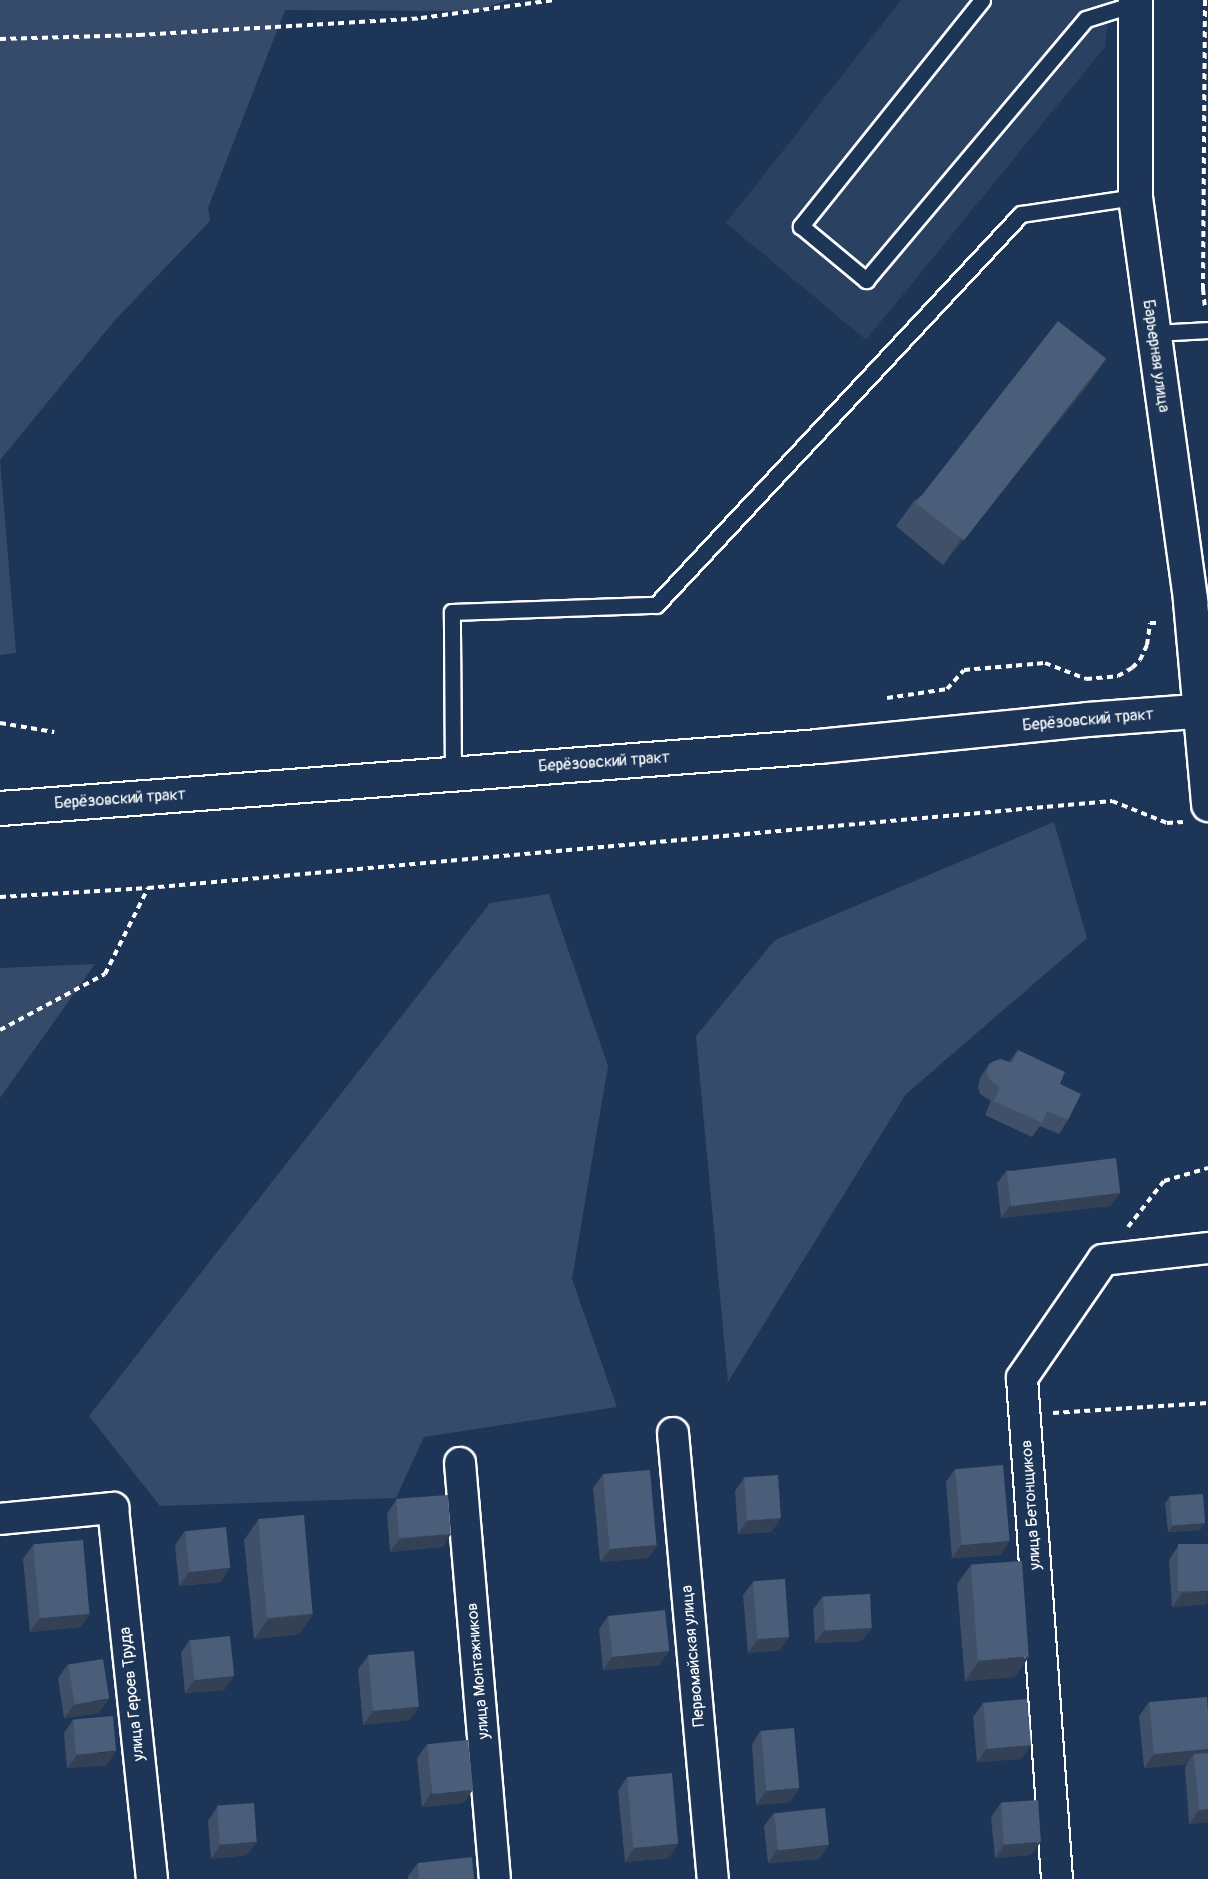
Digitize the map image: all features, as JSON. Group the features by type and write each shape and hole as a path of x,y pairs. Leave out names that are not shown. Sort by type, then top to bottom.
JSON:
{"main road":[{"name":"Барьерная улица","path":"1135,2 1135,197 1204,711 1198,813"},
{"name":"Берёзовский тракт","path":"0,808 818,746 1075,720 1204,711"}],"street":[{"path":"1103,1260 1208,1248"},
{"name":"улица Бетонщиков","path":"1057,1879 1023,1378 1103,1260"},
{"name":"Первомайская улица","path":"673,1433 713,1879"},
{"name":"улица Монтажников","path":"460,1463 495,1879"},
{"name":"улица Героев Труда","path":"0,1519 112,1508 152,1879"}],"lane":[{"path":"982,0 801,226 866,280 1086,19 1135,2"},
{"path":"453,773 452,612 656,605 1021,214 1135,197"},
{"path":"1153,333 1207,323"}],"path":[{"path":"0,39 139,35 421,18 555,0"},
{"path":"1205,0 1203,289 1207,323"},
{"path":"888,698 947,689 964,670 1045,663 1086,678 1118,676 1140,660 1147,645 1150,623 1191,622"},
{"path":"0,723 54,732"},
{"path":"0,897 148,888 1112,801 1167,823 1198,813"},
{"path":"0,1030 105,974 148,888"},
{"path":"1103,1260 1164,1180 1208,1168"},
{"path":"1025,1415 1208,1403"}],"shaded area":[{"path":"0,0 507,0 478,11 285,10 208,208 210,221 115,320 0,460"},
{"path":"901,0 1110,0 1105,47 866,340 726,223"},
{"path":"0,460 16,653 0,655"},
{"path":"1054,822 1087,938 906,1094 728,1382 696,1036 775,940"},
{"path":"549,894 608,1066 572,1279 617,1407 424,1437 396,1498 160,1506 89,1416 490,903"},
{"path":"95,964 0,1098 0,968"}],"building":[{"path":"1058,321 1106,359 964,541 916,503"},
{"path":"1018,1050 1065,1072 1060,1084 1081,1094 1068,1120 1047,1111 1042,1123 994,1101 1000,1088 990,1080 987,1073 989,1064 1001,1059 1012,1063"},
{"path":"1116,1158 1120,1193 1011,1206 1007,1171"},
{"path":"1003,1465 1010,1541 962,1545 955,1469"},
{"path":"650,1470 657,1545 610,1549 603,1474"},
{"path":"778,1475 781,1518 747,1520 744,1477"},
{"path":"1203,1494 1205,1523 1172,1525 1170,1496"},
{"path":"448,1495 451,1534 399,1538 396,1499"},
{"path":"304,1515 313,1614 267,1618 258,1519"},
{"path":"226,1527 230,1568 190,1572 185,1531"},
{"path":"83,1540 89,1614 40,1618 33,1544"},
{"path":"1178,1544 1208,1544 1208,1591 1178,1591"},
{"path":"1022,1561 1029,1657 978,1660 971,1565"},
{"path":"785,1579 789,1637 757,1639 753,1581"},
{"path":"870,1594 872,1628 825,1630 823,1596"},
{"path":"665,1610 669,1651 613,1657 608,1616"},
{"path":"230,1636 234,1676 194,1680 190,1640"},
{"path":"414,1651 419,1707 373,1711 368,1655"},
{"path":"103,1659 109,1699 75,1704 68,1664"},
{"path":"1207,1697 1208,1749 1154,1754 1149,1702"},
{"path":"1027,1699 1031,1745 987,1749 983,1703"},
{"path":"113,1716 116,1751 76,1754 73,1719"},
{"path":"794,1728 799,1788 766,1791 761,1731"},
{"path":"468,1740 473,1790 432,1794 427,1744"},
{"path":"1208,1753 1208,1809 1199,1810 1194,1754"},
{"path":"672,1773 678,1844 633,1848 627,1777"},
{"path":"1038,1800 1041,1842 1004,1844 1001,1803"},
{"path":"254,1803 257,1842 220,1844 217,1806"},
{"path":"825,1808 829,1845 778,1850 774,1813"},
{"path":"472,1857 474,1879 419,1879 418,1863"}]}
